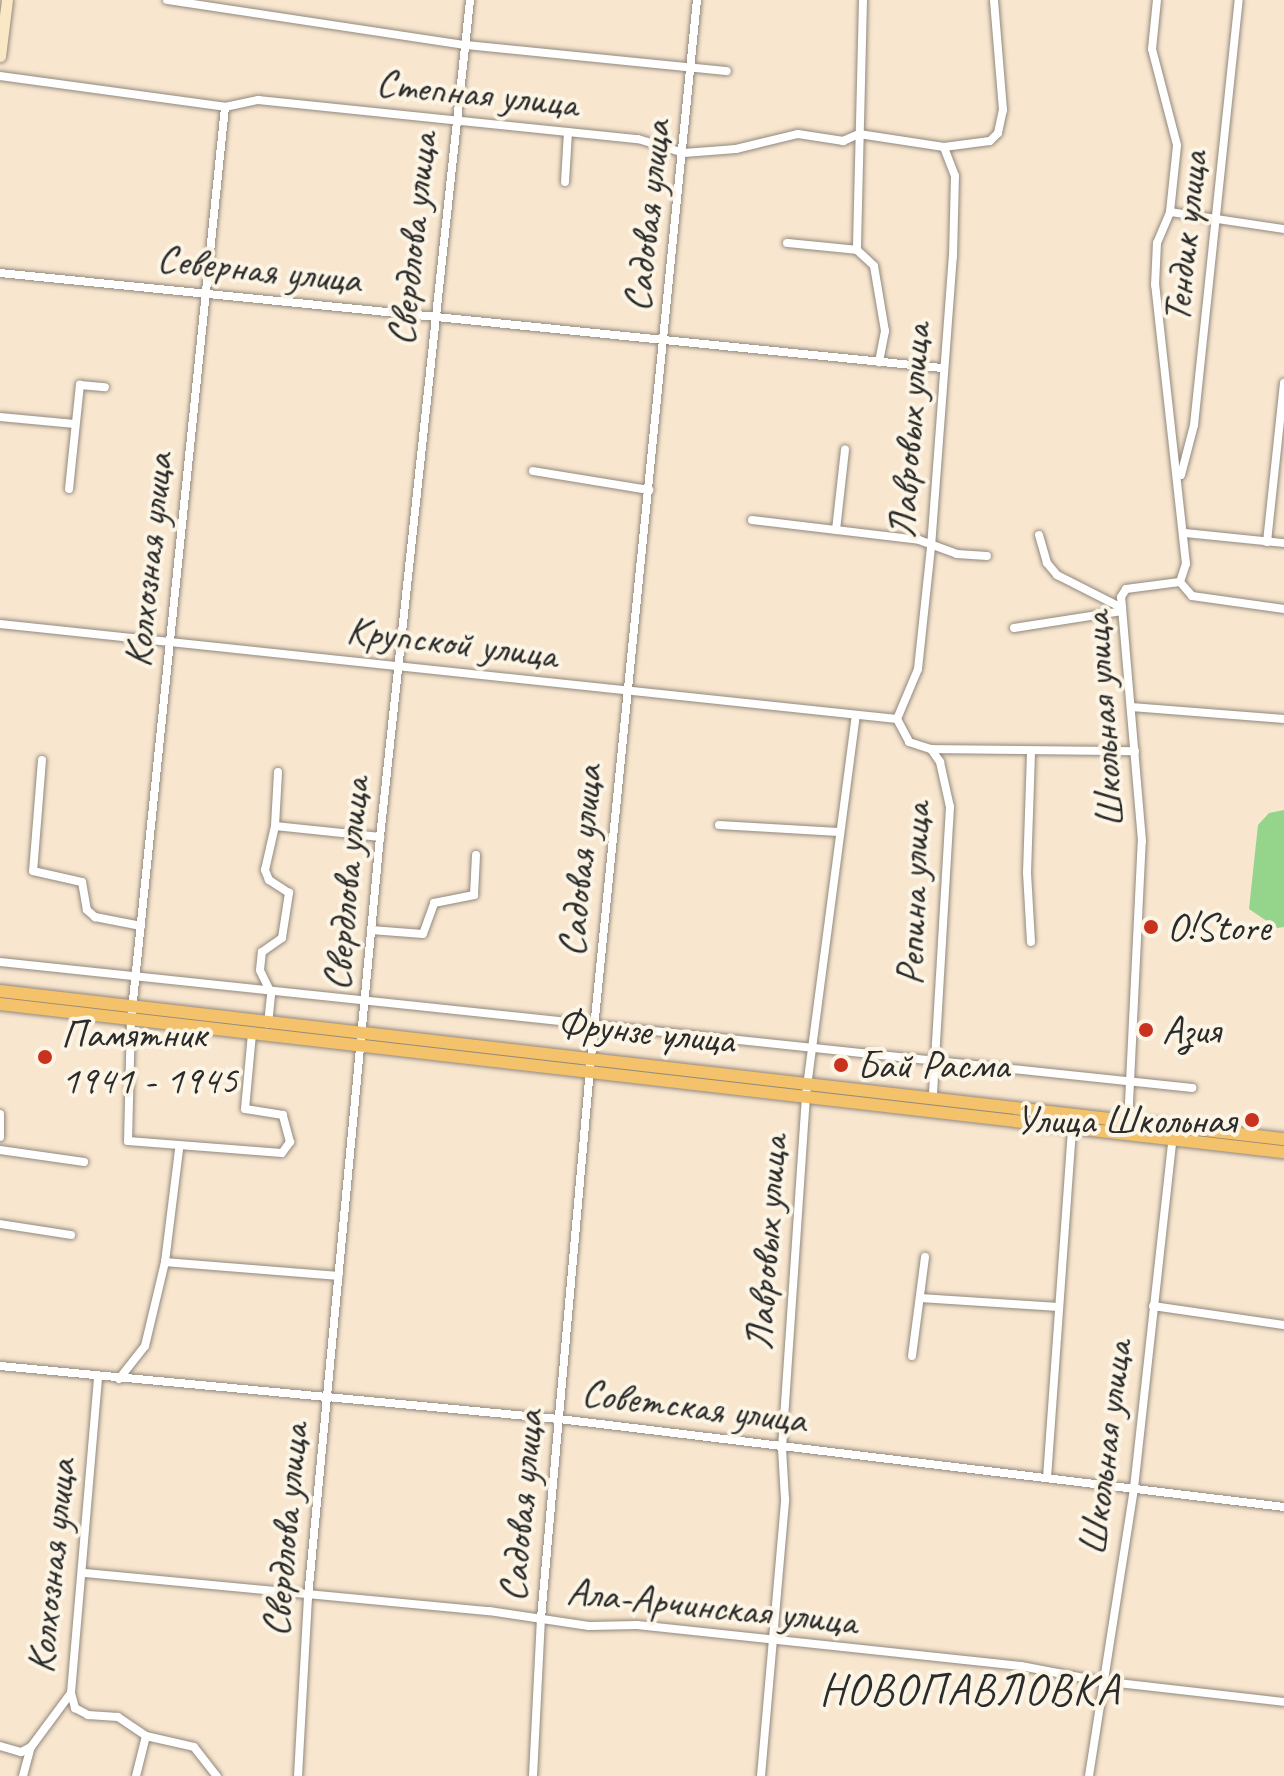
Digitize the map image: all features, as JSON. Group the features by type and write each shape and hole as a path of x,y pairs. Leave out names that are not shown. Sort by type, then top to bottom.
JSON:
{"main road":[{"name":"Фрунзе улица","path":"0,991 252,1034 268,1029"},
{"name":"Фрунзе улица","path":"0,1004 132,1012 807,1088 1127,1133 1173,1132 1284,1139"},
{"name":"Фрунзе улица","path":"807,1088 933,1095 1129,1119 1173,1132 1284,1152"}],"street":[{"path":"0,56 7,0"},
{"path":"167,0 465,45 727,71"},
{"name":"Свердлова улица","path":"298,1776 308,1597 380,837 470,0"},
{"name":"Садовая улица","path":"533,1776 541,1618 594,1027 625,692 665,340 697,0"},
{"path":"857,250 863,0"},
{"name":"Степная улица","path":"0,76 225,107 258,100 638,139 684,153 736,149 798,134 843,141 859,134 944,147 990,141 998,133 1003,110 994,0"},
{"path":"1157,0 1152,49 1177,145 1170,212 1157,243 1155,285 1185,533 1186,564 1180,582 1192,596 1284,609"},
{"name":"Тендик улица","path":"1180,479 1194,425 1239,0"},
{"name":"Колхозная улица","path":"179,1149 128,1141 132,1012 225,107"},
{"path":"565,182 568,132"},
{"name":"Лавровых улица","path":"897,719 918,669 931,547 955,176 944,147"},
{"path":"1170,212 1284,229"},
{"path":"787,243 857,250 874,266 885,331 879,362"},
{"name":"Северная улица","path":"0,273 942,368"},
{"path":"1267,542 1284,383"},
{"path":"69,489 80,385 105,387"},
{"path":"0,417 75,424"},
{"path":"836,530 845,450"},
{"path":"533,471 649,490"},
{"path":"752,520 919,540 931,547 987,556"},
{"path":"1185,533 1284,543"},
{"path":"1039,535 1047,563 1057,575 1122,610"},
{"name":"Школьная улица","path":"1127,1133 1132,1083 1142,841 1122,610 1126,589 1180,582"},
{"path":"1014,628 1122,610"},
{"name":"Крупской улица","path":"0,624 397,663 625,692 897,719"},
{"path":"1132,707 1284,719"},
{"name":"Лавровых улица","path":"761,1776 770,1643 785,1499 782,1448 807,1088 856,715"},
{"name":"Репина улица","path":"897,719 909,742 931,749 947,774 950,807 933,1095"},
{"path":"931,749 1135,751"},
{"name":"Школьная улица","path":"1031,751 1027,873 1031,942"},
{"path":"42,760 33,871 82,882 87,910 95,917 141,926"},
{"path":"268,1029 271,993 260,970 262,952 282,938 289,893 269,880 265,870 275,826 278,772"},
{"path":"719,825 839,832"},
{"path":"275,826 380,837"},
{"path":"371,930 423,934 434,903 474,895 476,855"},
{"path":"0,962 135,975 365,1004 1192,1088"},
{"path":"119,1379 145,1346 165,1262 179,1149 248,1148 270,1155 282,1153 290,1142 283,1115 245,1109 252,1034"},
{"path":"0,1114 2,1133"},
{"path":"1047,1478 1072,1126"},
{"name":"Школьная улица","path":"1089,1776 1100,1681 1115,1636 1119,1558 1134,1488 1173,1132"},
{"path":"0,1150 84,1162"},
{"path":"0,1224 71,1235"},
{"path":"912,1356 925,1257"},
{"path":"165,1262 338,1276"},
{"path":"920,1298 1059,1307"},
{"path":"1153,1306 1284,1325"},
{"name":"Советская улица","path":"0,1366 98,1378 559,1419 1284,1507"},
{"name":"Колхозная улица","path":"31,1747 71,1693 85,1573 98,1378"},
{"name":"Ала-Арчинская улица","path":"85,1573 1021,1666 1100,1681 1284,1702"},
{"path":"71,1693 75,1708 88,1715 118,1717 146,1736 194,1747 217,1776"},
{"path":"136,1776 146,1736"},
{"path":"0,1746 21,1752 31,1747"},
{"path":"23,1776 31,1747"}],"green space":[{"path":"1284,810 1284,927 1277,928 1249,909 1258,825 1269,813"}],"place":[{"name":"O!Store","path":"1151,927"},
{"name":"Азия","path":"1146,1030"},
{"name":"Памятник 1941 - 1945","path":"45,1057"},
{"name":"Бай Расма","path":"841,1065"},
{"name":"Улица Школьная","path":"1252,1120"}],"district":[{"name":"НОВОПАВЛОВКА","path":"970,1690"}]}
